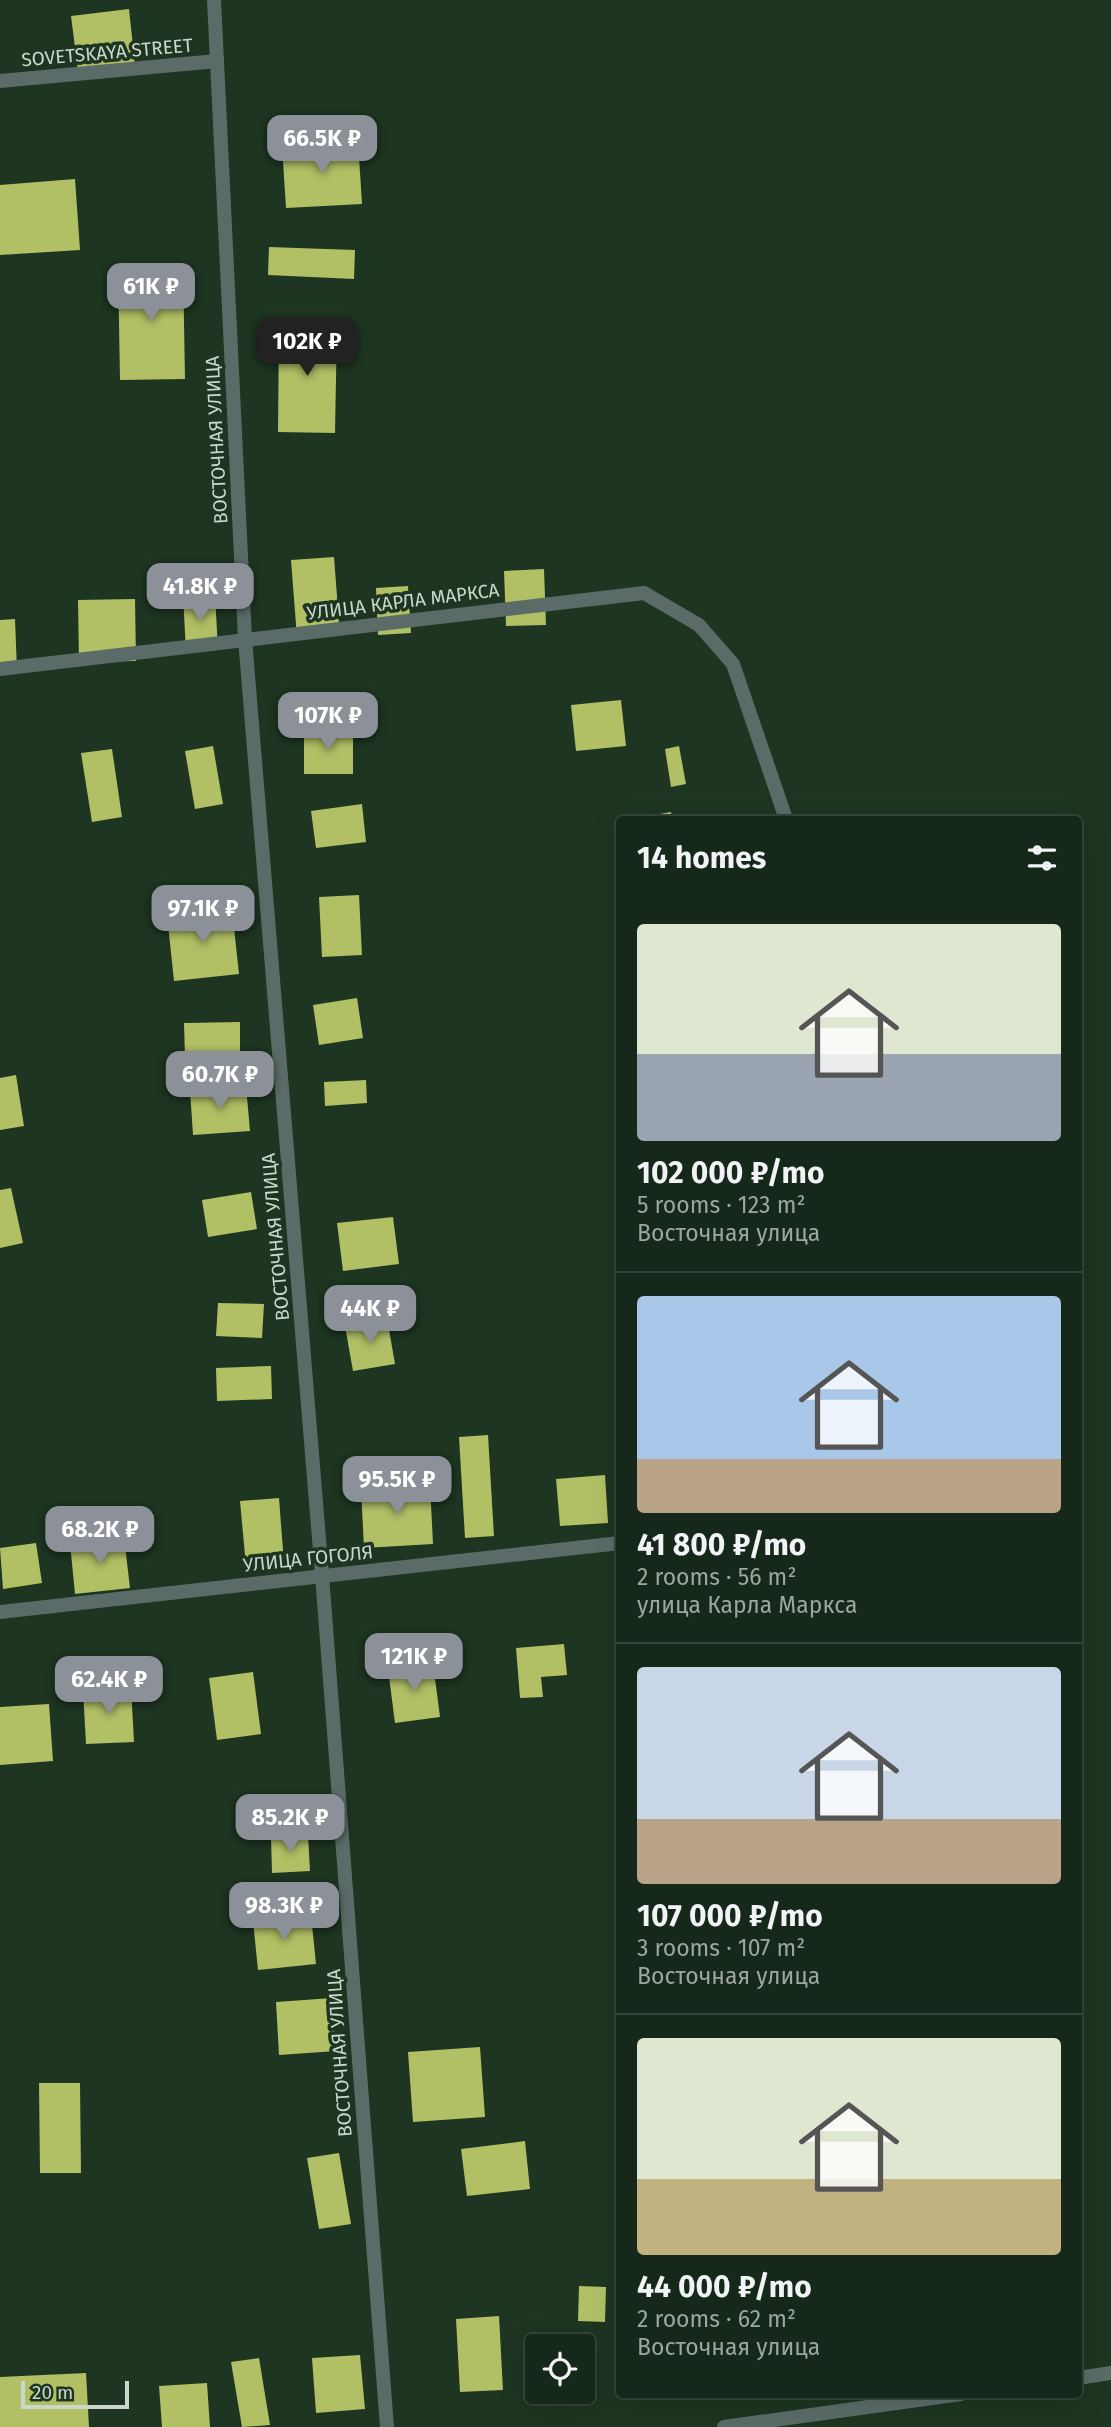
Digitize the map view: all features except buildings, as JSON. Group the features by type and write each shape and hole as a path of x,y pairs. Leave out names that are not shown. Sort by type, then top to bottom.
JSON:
{"street":[{"name":"ВОСТОЧНАЯ УЛИЦА","path":"214,0 245,639 322,1575 387,2427"},
{"name":"SOVETSKAYA STREET","path":"0,81 217,61"},
{"name":"УЛИЦА КАРЛА МАРКСА","path":"0,669 644,593 699,625 733,664 785,816"},
{"name":"УЛИЦА ГОГОЛЯ","path":"0,1612 616,1543"},
{"path":"1082,2377 1111,2373"},
{"path":"724,2427 932,2398"}]}
